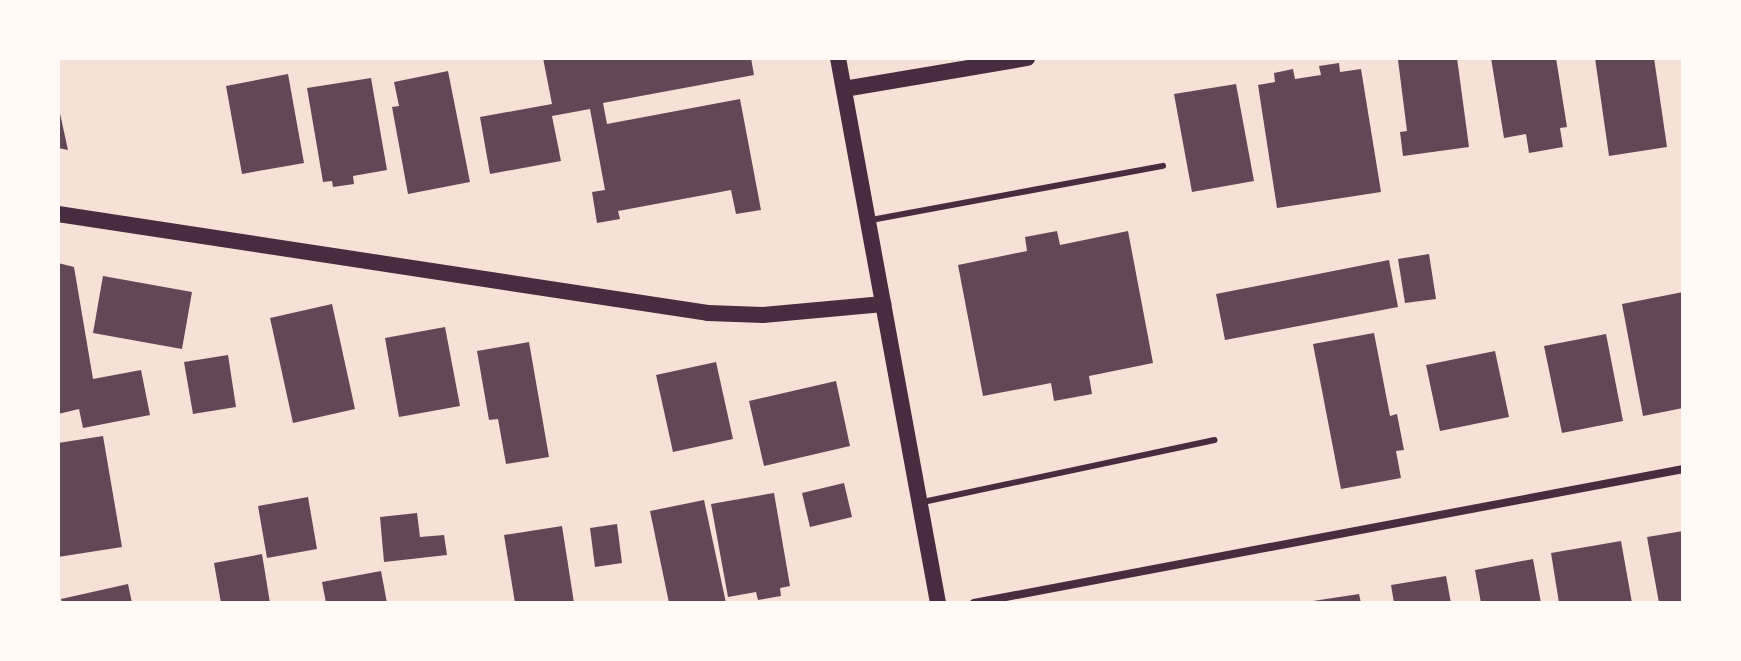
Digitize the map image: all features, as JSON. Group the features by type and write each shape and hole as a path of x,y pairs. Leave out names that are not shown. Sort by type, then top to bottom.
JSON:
{"main road":[{"path":"838,58 938,603"},
{"path":"844,89 1027,58"},
{"path":"58,214 708,313 763,315 883,304"}],"street":[{"path":"974,603 1683,469"}],"lane":[{"path":"868,221 1163,166"},
{"path":"919,502 1214,440"}],"building":[{"path":"543,58 751,58 754,75 603,103 607,124 740,99 761,210 736,214 731,190 618,211 620,219 597,223 592,192 605,190 590,109 552,116 561,161 490,174 480,117 552,104"},
{"path":"1457,58 1469,147 1403,156 1400,132 1407,131 1398,60"},
{"path":"1491,58 1556,58 1567,127 1560,128 1563,147 1529,153 1526,134 1504,138"},
{"path":"1595,58 1654,58 1667,147 1609,156"},
{"path":"1339,63 1340,72 1361,69 1381,192 1277,208 1258,85 1275,82 1274,73 1293,69 1295,79 1321,75 1319,66"},
{"path":"448,71 470,182 408,194 392,107 399,106 394,82"},
{"path":"288,74 304,163 242,174 226,86"},
{"path":"371,78 387,170 353,176 354,184 333,187 332,181 323,182 307,88"},
{"path":"1236,84 1254,181 1192,192 1174,94"},
{"path":"59,109 68,150 58,148"},
{"path":"1057,231 1060,245 1128,231 1153,363 1089,376 1092,394 1054,401 1051,383 983,396 958,265 1027,251 1025,237"},
{"path":"1429,254 1436,299 1405,303 1398,259"},
{"path":"1389,260 1398,307 1225,340 1216,294"},
{"path":"58,263 74,267 93,379 141,370 150,415 83,428 79,409 58,414"},
{"path":"103,276 192,292 182,349 93,333"},
{"path":"1683,292 1683,408 1643,416 1622,304"},
{"path":"332,304 355,409 293,423 270,318"},
{"path":"445,327 460,406 399,417 385,338"},
{"path":"1374,333 1390,416 1397,414 1404,450 1396,451 1401,478 1341,489 1313,344"},
{"path":"1606,334 1623,421 1562,433 1544,346"},
{"path":"529,342 549,457 506,464 498,419 489,420 477,351"},
{"path":"1495,351 1509,417 1440,431 1426,365"},
{"path":"228,355 236,407 193,414 184,362"},
{"path":"716,362 733,439 673,452 656,375"},
{"path":"836,381 850,446 764,466 749,401"},
{"path":"103,436 122,547 58,557 58,443"},
{"path":"844,483 852,517 810,527 802,493"},
{"path":"774,493 790,586 780,588 781,596 758,600 756,592 728,597 711,504"},
{"path":"308,497 317,549 267,558 258,506"},
{"path":"704,500 726,603 669,603 650,511"},
{"path":"417,513 420,537 444,535 447,555 384,562 380,517"},
{"path":"617,524 622,563 595,567 590,528"},
{"path":"562,526 574,603 515,603 504,535"},
{"path":"1683,531 1683,603 1659,603 1647,537"},
{"path":"1621,541 1632,603 1559,603 1551,553"},
{"path":"262,554 270,603 221,603 214,563"},
{"path":"1533,559 1541,603 1481,603 1475,570"},
{"path":"381,571 387,603 326,603 322,582"},
{"path":"1446,576 1451,603 1394,603 1391,585"},
{"path":"128,584 132,603 62,603 61,599"},
{"path":"1359,594 1361,603 1313,603 1313,601"}]}
